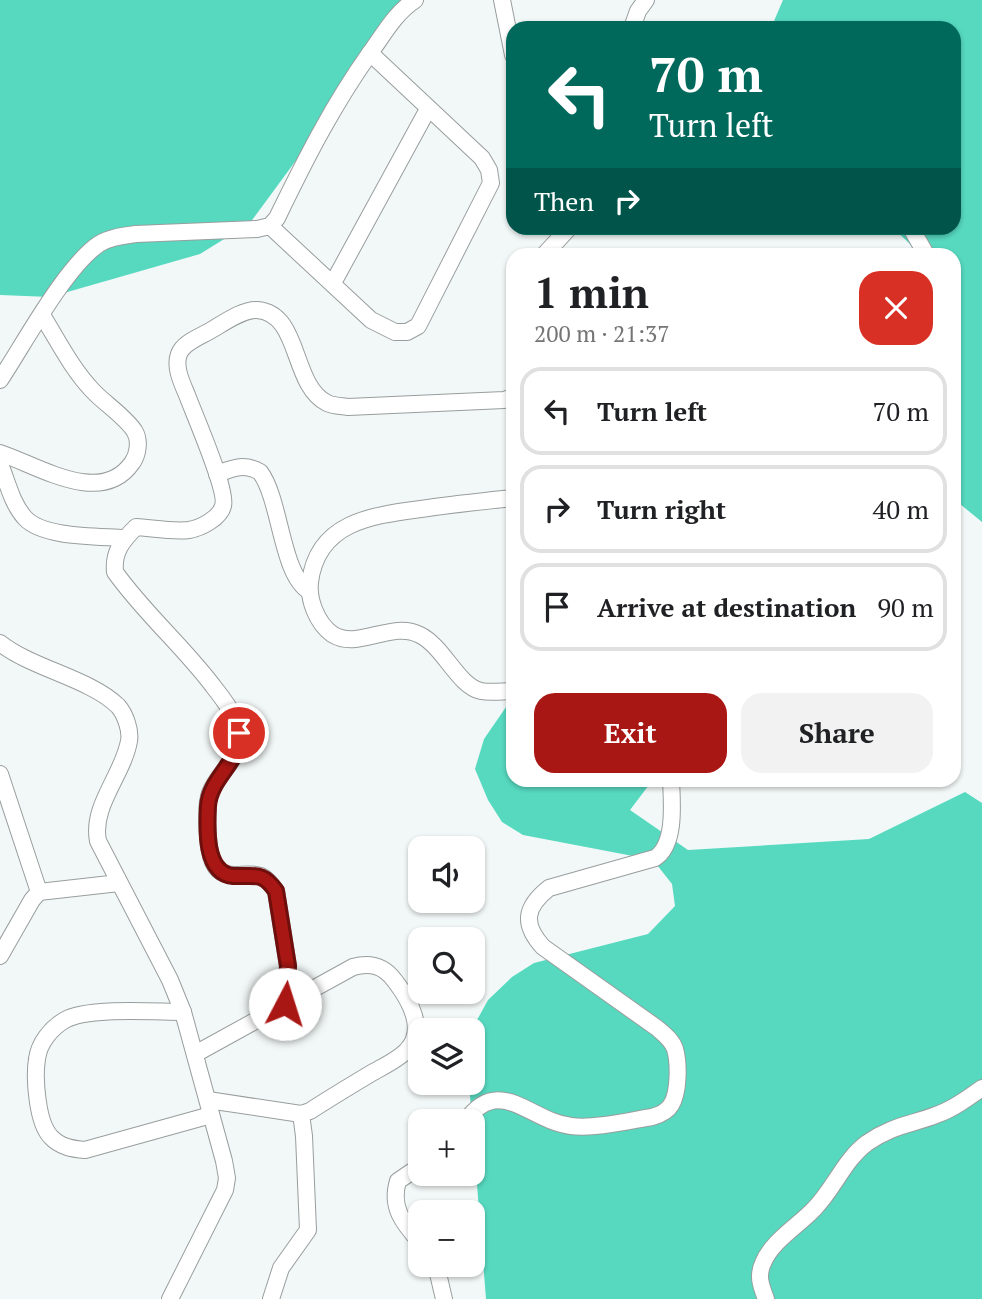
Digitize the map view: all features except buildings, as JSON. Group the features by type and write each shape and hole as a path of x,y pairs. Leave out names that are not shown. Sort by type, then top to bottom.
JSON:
{"street":[{"path":"0,380 83,257 102,243 135,234 257,229 270,226 277,218 306,158 347,85 393,20 404,7 415,0"},
{"path":"502,0 506,21"},
{"path":"634,21 646,0"},
{"path":"270,226 371,320 395,332 407,332 418,326 491,183 489,170 482,158 370,53"},
{"path":"333,283 428,109"},
{"path":"550,248 562,235"},
{"path":"285,1004 288,966 276,891 260,876 230,876 221,872 214,862 209,842 209,795 240,746 239,733 231,710 201,670 115,572 113,559 125,538 136,527 189,530 206,524 219,514 224,506 223,492 177,364 179,352 189,343 253,310 268,312 278,319 289,337 304,376 316,396 329,404 348,407 506,400"},
{"path":"0,453 69,480 89,484 113,480 123,473 133,461 138,448 135,432 77,372 42,315"},
{"path":"0,464 17,506 29,522 47,530 125,538"},
{"path":"217,474 246,466 260,472 269,489 296,579 309,591 321,622 338,637 356,639 392,629 408,630 440,649 471,688 483,692 506,691"},
{"path":"309,591 312,568 320,549 343,528 381,514 506,499"},
{"path":"0,643 95,691 118,706 124,716 130,739 96,821 98,841 170,980 183,1012 227,1178 225,1190 170,1299"},
{"path":"0,774 40,892"},
{"path":"476,1109 489,1100 499,1098 524,1107 544,1119 575,1127 652,1117 671,1106 675,1093 675,1047 657,1028 543,947 531,931 529,918 537,897 549,888 655,858 663,853 668,844 670,829 671,787"},
{"path":"0,956 32,900 40,892 119,883"},
{"path":"183,1012 94,1013 71,1017 52,1029 37,1058 38,1105 49,1137 69,1148 85,1150 209,1108 301,1114 404,1053 412,1043 415,1020 413,1010 389,973 383,968 365,964 353,967 195,1054"},
{"path":"766,1299 759,1273 764,1260 778,1242 815,1209 865,1144 894,1127 937,1115 963,1102 982,1088"},
{"path":"271,1299 281,1268 308,1230 301,1114"},
{"path":"408,1174 398,1181 394,1199 408,1224"},
{"path":"439,1277 444,1299"}],"green space":[{"path":"0,0 414,0 250,223 200,254 50,297 0,295"},
{"path":"783,0 982,0 982,522 961,505 961,248 912,248 900,235 961,235 961,21 774,21"},
{"path":"506,707 506,787 647,787 630,810 688,850 869,839 965,792 982,803 982,1299 486,1299 485,1200 478,1200 477,1186 485,1186 485,1109 471,1109 470,1095 485,1095 485,1018 478,1018 488,1000 512,977 534,963 648,934 675,906 672,884 657,865 633,856 523,835 502,822 488,800 475,769 484,739"}],"route":[{"path":"239,733 240,746 209,795 209,842 214,862 221,872 230,876 260,876 276,891 288,966 285,1004"}]}
